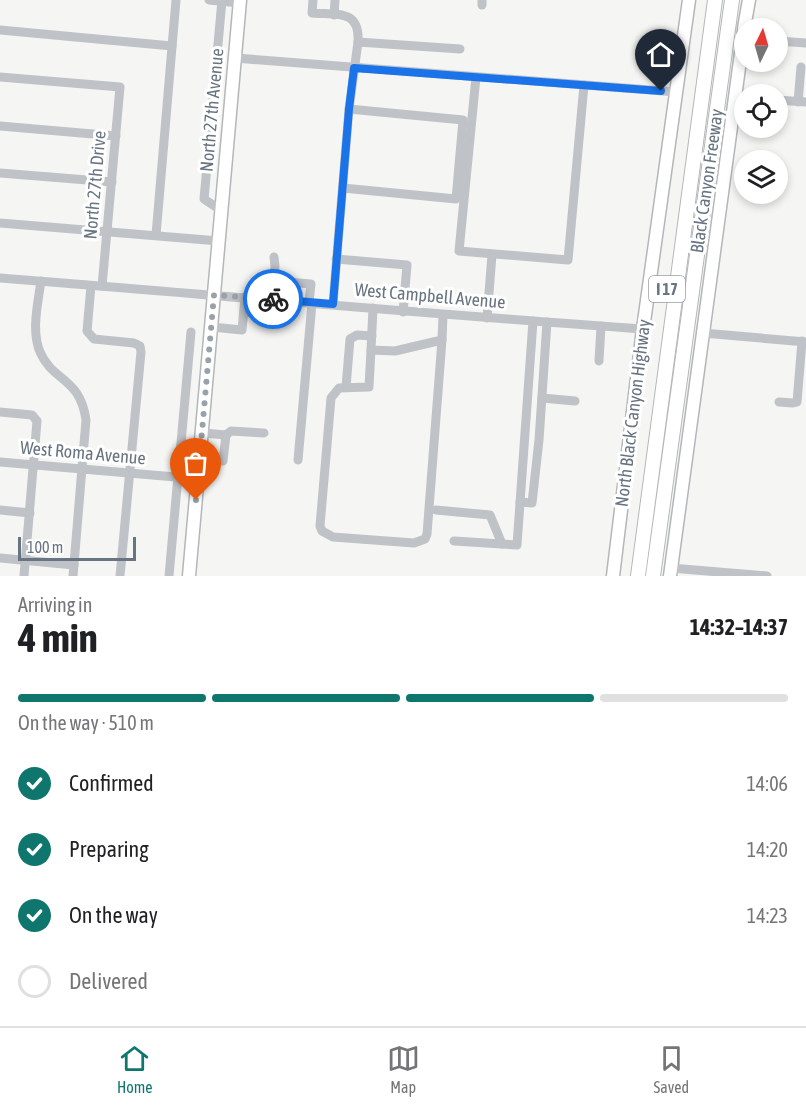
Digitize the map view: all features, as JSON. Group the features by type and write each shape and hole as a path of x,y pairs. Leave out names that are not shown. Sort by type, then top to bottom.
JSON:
{"highway":[{"name":"Black Canyon Freeway","path":"630,576 706,0"},
{"path":"638,576 716,0"},
{"path":"645,576 723,0"},
{"name":"Black Canyon Freeway","path":"653,576 732,0"}],"main road":[{"name":"North Black Canyon Highway","path":"613,576 687,0"},
{"path":"746,18 748,0"},
{"name":"North 27th Avenue","path":"189,576 240,1"},
{"path":"670,572 703,333 734,135"}],"street":[{"path":"156,235 176,0"},
{"path":"209,0 240,1"},
{"path":"313,0 312,13 345,16 354,20 359,28 349,109 333,304"},
{"path":"334,15 335,0"},
{"name":"North 27th Avenue","path":"222,1 204,199 222,211"},
{"path":"0,30 172,46"},
{"path":"358,42 460,49"},
{"path":"788,42 806,44"},
{"path":"235,58 674,92"},
{"path":"801,67 802,102"},
{"name":"North 27th Drive","path":"0,77 120,87 102,286"},
{"path":"476,77 459,251 492,255 568,260 584,85"},
{"path":"343,188 456,199 464,120 349,109"},
{"path":"0,126 116,136"},
{"path":"0,173 112,182"},
{"path":"0,223 219,240"},
{"path":"488,318 492,255"},
{"path":"244,312 267,314 274,281 274,256"},
{"path":"336,259 407,265 403,312"},
{"name":"West Campbell Avenue","path":"0,278 311,302 403,312 643,329"},
{"path":"40,281 37,341 45,360 74,388 84,408 87,428 73,576"},
{"path":"274,281 311,284 298,460"},
{"path":"91,286 87,332 89,336 94,339 134,343 140,346 120,576"},
{"path":"212,327 242,330 245,297"},
{"path":"373,308 369,387 339,388 329,406 319,522 322,531 333,537 414,543 425,540 432,479 443,315"},
{"path":"454,541 517,545 533,321"},
{"path":"520,502 532,503 547,322"},
{"path":"599,361 601,326"},
{"path":"170,576 191,332"},
{"path":"703,333 804,341 797,402 779,402"},
{"path":"346,387 350,339 357,335 372,336"},
{"path":"371,350 395,351 442,340"},
{"path":"542,398 575,401"},
{"path":"0,412 36,417 38,421 24,576"},
{"path":"526,414 540,415"},
{"path":"202,433 226,435 231,431 264,433"},
{"path":"200,459 224,461 226,435"},
{"path":"524,439 539,440"},
{"name":"West Roma Avenue","path":"0,462 199,479"},
{"path":"0,510 30,513"},
{"path":"436,510 490,515 502,544"},
{"path":"0,558 74,565"},
{"path":"670,572 767,576"}],"way so far":[{"path":"196,500 214,295 273,299"}],"route":[{"path":"273,299 333,304 354,68 661,91"}]}
